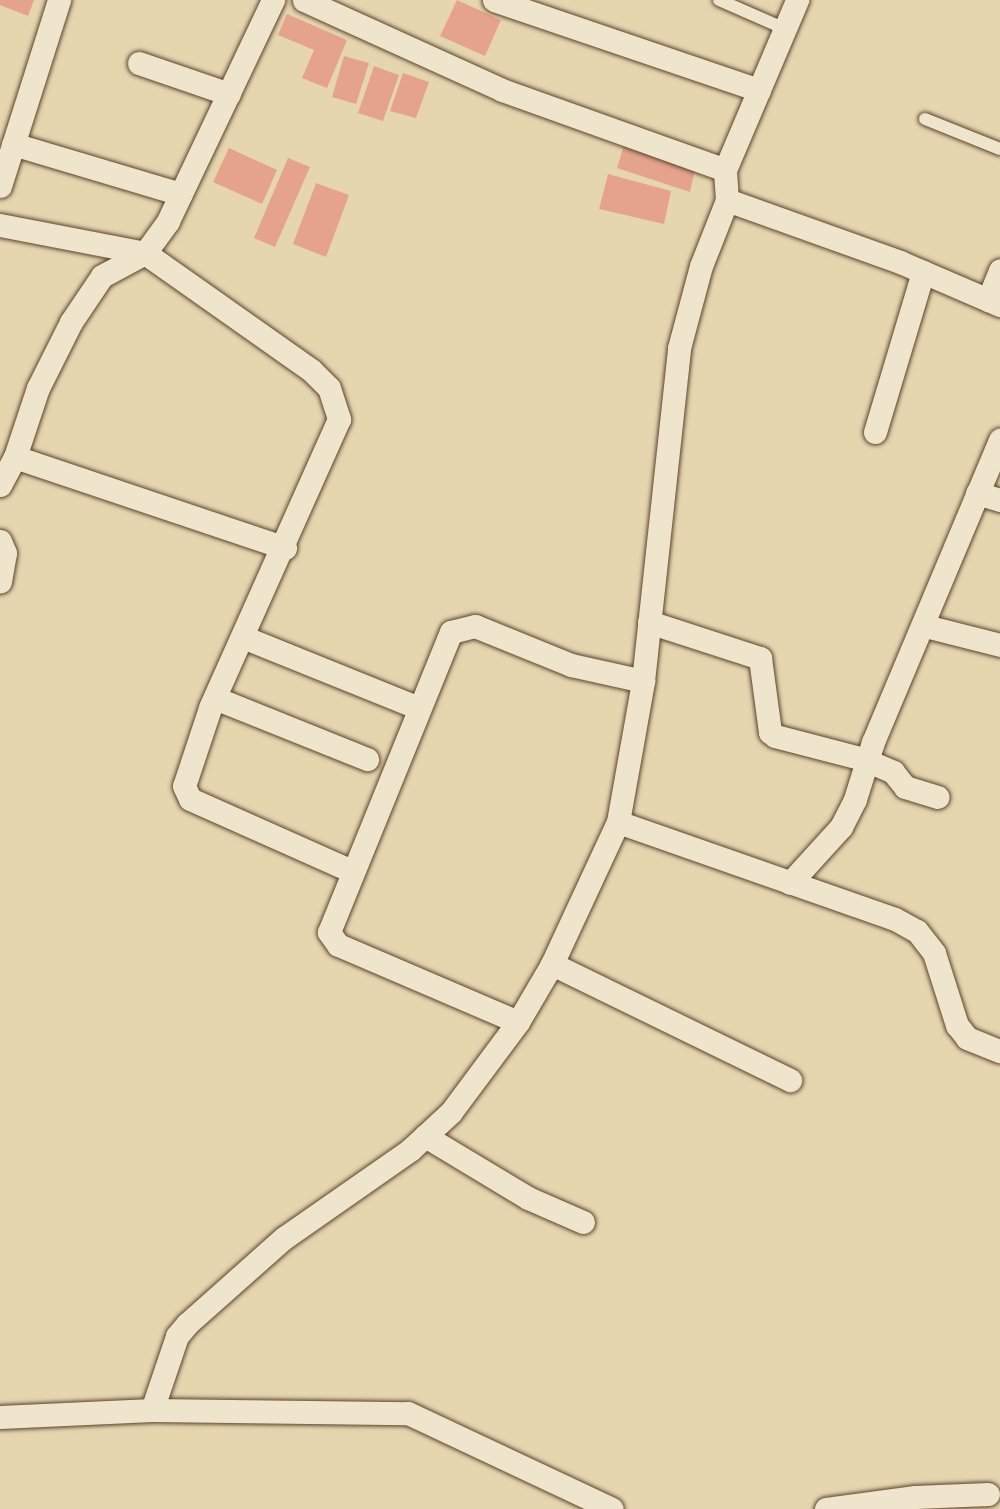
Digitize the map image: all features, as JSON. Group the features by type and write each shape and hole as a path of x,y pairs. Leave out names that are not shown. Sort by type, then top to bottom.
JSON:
{"street":[{"path":"0,186 59,0"},
{"path":"0,485 15,457 38,388 71,322 102,276 145,253 181,194 273,0"},
{"path":"304,0 502,90 725,170"},
{"path":"494,0 760,90"},
{"path":"152,1410 177,1336 284,1238 425,1136 451,1112 519,1022 552,964 618,822 643,681 679,348 701,266 727,200 725,170 797,0"},
{"path":"139,63 229,94"},
{"path":"13,144 181,194"},
{"path":"727,200 923,272 994,303 1000,270"},
{"path":"0,225 145,253 311,370 329,388 339,419 285,548 215,698 187,769 184,786 190,799 352,871"},
{"path":"875,432 923,272"},
{"path":"790,883 841,827 870,762 873,742 925,625 1000,440"},
{"path":"15,457 285,548"},
{"path":"977,493 1000,500"},
{"path":"0,541 5,553 0,582"},
{"path":"649,622 760,657 770,732 775,736 870,762 893,772 905,787 937,797"},
{"path":"925,625 1000,645"},
{"path":"519,1022 331,940 329,932 451,632 475,626 571,665 643,681"},
{"path":"243,637 419,708"},
{"path":"215,698 367,759"},
{"path":"618,822 895,919 917,931 934,953 957,1025 967,1038 1000,1051"},
{"path":"552,964 790,1080"},
{"path":"425,1136 528,1198 583,1222"},
{"path":"0,1417 152,1410 408,1413 612,1509"},
{"path":"826,1509 915,1497 988,1494"}],"lane":[{"path":"719,0 785,30"},
{"path":"925,119 1000,149"}],"building":[{"path":"0,0 34,0 28,16 0,5"},
{"path":"457,0 501,20 485,56 440,36"},
{"path":"287,14 347,40 327,88 302,78 314,50 278,35"},
{"path":"344,56 369,63 356,104 332,97"},
{"path":"374,66 399,75 383,121 358,113"},
{"path":"403,73 429,82 416,118 390,111"},
{"path":"624,145 695,169 690,192 617,168"},
{"path":"229,148 277,170 262,204 213,182"},
{"path":"288,158 310,167 275,247 254,238"},
{"path":"608,174 671,191 664,224 599,209"},
{"path":"316,183 349,195 326,257 293,244"}]}
